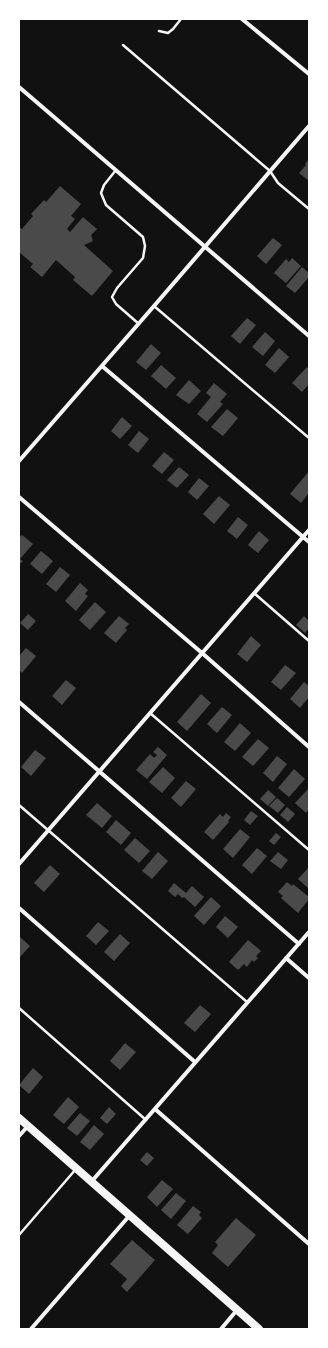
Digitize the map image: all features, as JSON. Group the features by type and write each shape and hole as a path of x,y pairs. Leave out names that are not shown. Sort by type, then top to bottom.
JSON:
{"main road":[{"path":"19,1118 259,1329"}],"street":[{"path":"242,19 309,74"},
{"path":"19,87 309,336"},
{"path":"19,461 309,126"},
{"path":"102,366 309,542"},
{"path":"19,497 202,653 309,747"},
{"path":"19,864 309,530"},
{"path":"19,702 299,944"},
{"path":"19,908 195,1062"},
{"path":"92,1181 309,932"},
{"path":"286,958 309,978"},
{"path":"155,1109 309,1244"},
{"path":"19,1136 28,1125"},
{"path":"32,1329 130,1215"},
{"path":"221,1329 237,1310"}],"lane":[{"path":"159,31 168,32 173,29 181,19"},
{"path":"123,45 270,172 278,183 309,209"},
{"path":"116,170 104,185 101,193 106,205 143,237 145,246 144,258 117,288 112,297 116,304 139,324"},
{"path":"154,306 309,438"},
{"path":"254,593 309,641"},
{"path":"150,712 309,850"},
{"path":"19,805 247,1003"},
{"path":"19,1008 146,1120"},
{"path":"19,1235 77,1168"}],"building":[{"path":"309,159 309,181 299,173"},
{"path":"60,186 81,204 71,216 75,219 67,229 70,232 83,217 97,229 91,235 93,241 84,245 113,271 92,296 73,280 75,277 56,260 42,277 30,267 33,264 19,252 19,227 22,229 33,216 31,214 44,200 46,202"},
{"path":"273,238 282,245 266,264 257,256"},
{"path":"292,258 301,266 286,283 274,273 286,259 289,262"},
{"path":"302,267 309,273 309,277 295,293 286,286"},
{"path":"247,318 256,325 240,344 231,336"},
{"path":"265,332 275,341 263,356 252,347"},
{"path":"151,344 161,353 146,370 136,362"},
{"path":"279,348 289,357 275,373 265,365"},
{"path":"161,365 176,378 166,389 151,376"},
{"path":"307,367 309,369 309,384 302,392 292,383"},
{"path":"189,380 201,391 189,404 176,395"},
{"path":"214,383 227,394 220,402 223,404 207,422 197,414 211,397 206,393"},
{"path":"227,409 238,418 223,436 211,427"},
{"path":"122,417 132,426 120,439 111,431"},
{"path":"139,431 149,439 138,453 128,445"},
{"path":"164,452 174,460 162,474 152,466"},
{"path":"179,467 189,475 177,488 167,480"},
{"path":"309,471 309,493 301,503 290,494"},
{"path":"199,478 209,486 197,500 188,492"},
{"path":"219,496 230,505 214,524 203,514"},
{"path":"238,517 248,525 237,539 227,531"},
{"path":"259,531 269,540 258,553 248,545"},
{"path":"22,535 33,544 20,559 23,561 19,565 19,537"},
{"path":"41,551 53,561 42,574 30,564"},
{"path":"60,567 70,575 56,592 46,584"},
{"path":"80,583 88,590 85,594 88,596 76,611 65,601"},
{"path":"95,602 106,612 90,630 79,620"},
{"path":"28,614 36,621 28,630 20,623"},
{"path":"119,616 129,624 125,628 127,630 116,643 104,633"},
{"path":"304,616 309,621 309,628 305,633 296,625"},
{"path":"251,636 261,645 247,662 237,654"},
{"path":"26,648 36,656 22,673 19,670 19,656"},
{"path":"285,665 296,673 281,690 271,682"},
{"path":"66,680 76,688 62,705 52,696"},
{"path":"304,682 309,686 309,697 300,708 290,699"},
{"path":"201,694 211,703 187,731 177,722"},
{"path":"222,707 232,715 217,733 207,724"},
{"path":"240,723 251,733 235,751 224,742"},
{"path":"258,739 269,748 253,766 242,757"},
{"path":"158,747 167,755 147,779 136,770 150,754 154,758 157,755 153,752"},
{"path":"35,750 46,758 31,776 21,767"},
{"path":"277,756 287,764 273,782 263,773"},
{"path":"163,767 175,778 162,793 149,782"},
{"path":"294,769 305,779 289,797 278,788"},
{"path":"186,781 196,789 181,807 171,798"},
{"path":"309,788 309,809 306,813 295,803"},
{"path":"268,790 276,797 268,806 260,799"},
{"path":"277,798 285,805 278,813 269,806"},
{"path":"97,803 112,816 102,828 86,815"},
{"path":"287,807 295,814 288,822 280,815"},
{"path":"251,811 258,816 250,825 244,820"},
{"path":"226,813 231,817 228,821 229,822 213,840 204,832 220,814 223,817"},
{"path":"116,820 131,833 121,845 106,832"},
{"path":"240,829 250,837 233,858 223,849"},
{"path":"276,833 281,837 274,845 269,841"},
{"path":"135,838 150,851 139,863 124,850"},
{"path":"257,848 267,856 252,874 242,865"},
{"path":"158,852 168,861 152,879 142,871"},
{"path":"278,852 288,860 281,869 270,861"},
{"path":"50,865 60,874 44,892 34,883"},
{"path":"309,867 309,887 308,888 298,879"},
{"path":"287,882 292,886 293,884 309,897 298,913 281,898 283,896 278,892"},
{"path":"174,883 186,893 192,886 204,897 195,907 184,897 182,898 178,894 175,897 168,891"},
{"path":"211,897 221,906 204,925 194,916"},
{"path":"225,916 238,927 228,938 216,927"},
{"path":"98,922 109,931 96,945 86,936"},
{"path":"120,934 130,943 114,961 104,952"},
{"path":"20,937 30,946 19,958 19,938"},
{"path":"248,940 261,951 256,956 258,958 254,962 252,960 247,967 244,964 238,970 229,962"},
{"path":"200,1005 211,1014 195,1032 184,1023"},
{"path":"125,1043 136,1052 120,1070 110,1061"},
{"path":"33,1068 43,1077 29,1094 19,1085"},
{"path":"68,1097 79,1107 64,1124 53,1115"},
{"path":"109,1107 116,1114 107,1124 100,1118"},
{"path":"80,1113 90,1121 77,1136 67,1128"},
{"path":"94,1125 104,1134 90,1150 80,1142"},
{"path":"147,1152 154,1158 147,1166 140,1160"},
{"path":"162,1180 173,1189 157,1207 147,1197"},
{"path":"176,1193 186,1201 171,1219 161,1210"},
{"path":"193,1206 201,1212 199,1215 202,1218 188,1234 177,1225"},
{"path":"236,1218 256,1235 228,1267 212,1253 218,1245 215,1242"},
{"path":"132,1240 155,1260 127,1292 121,1286 127,1279 110,1264"}]}
